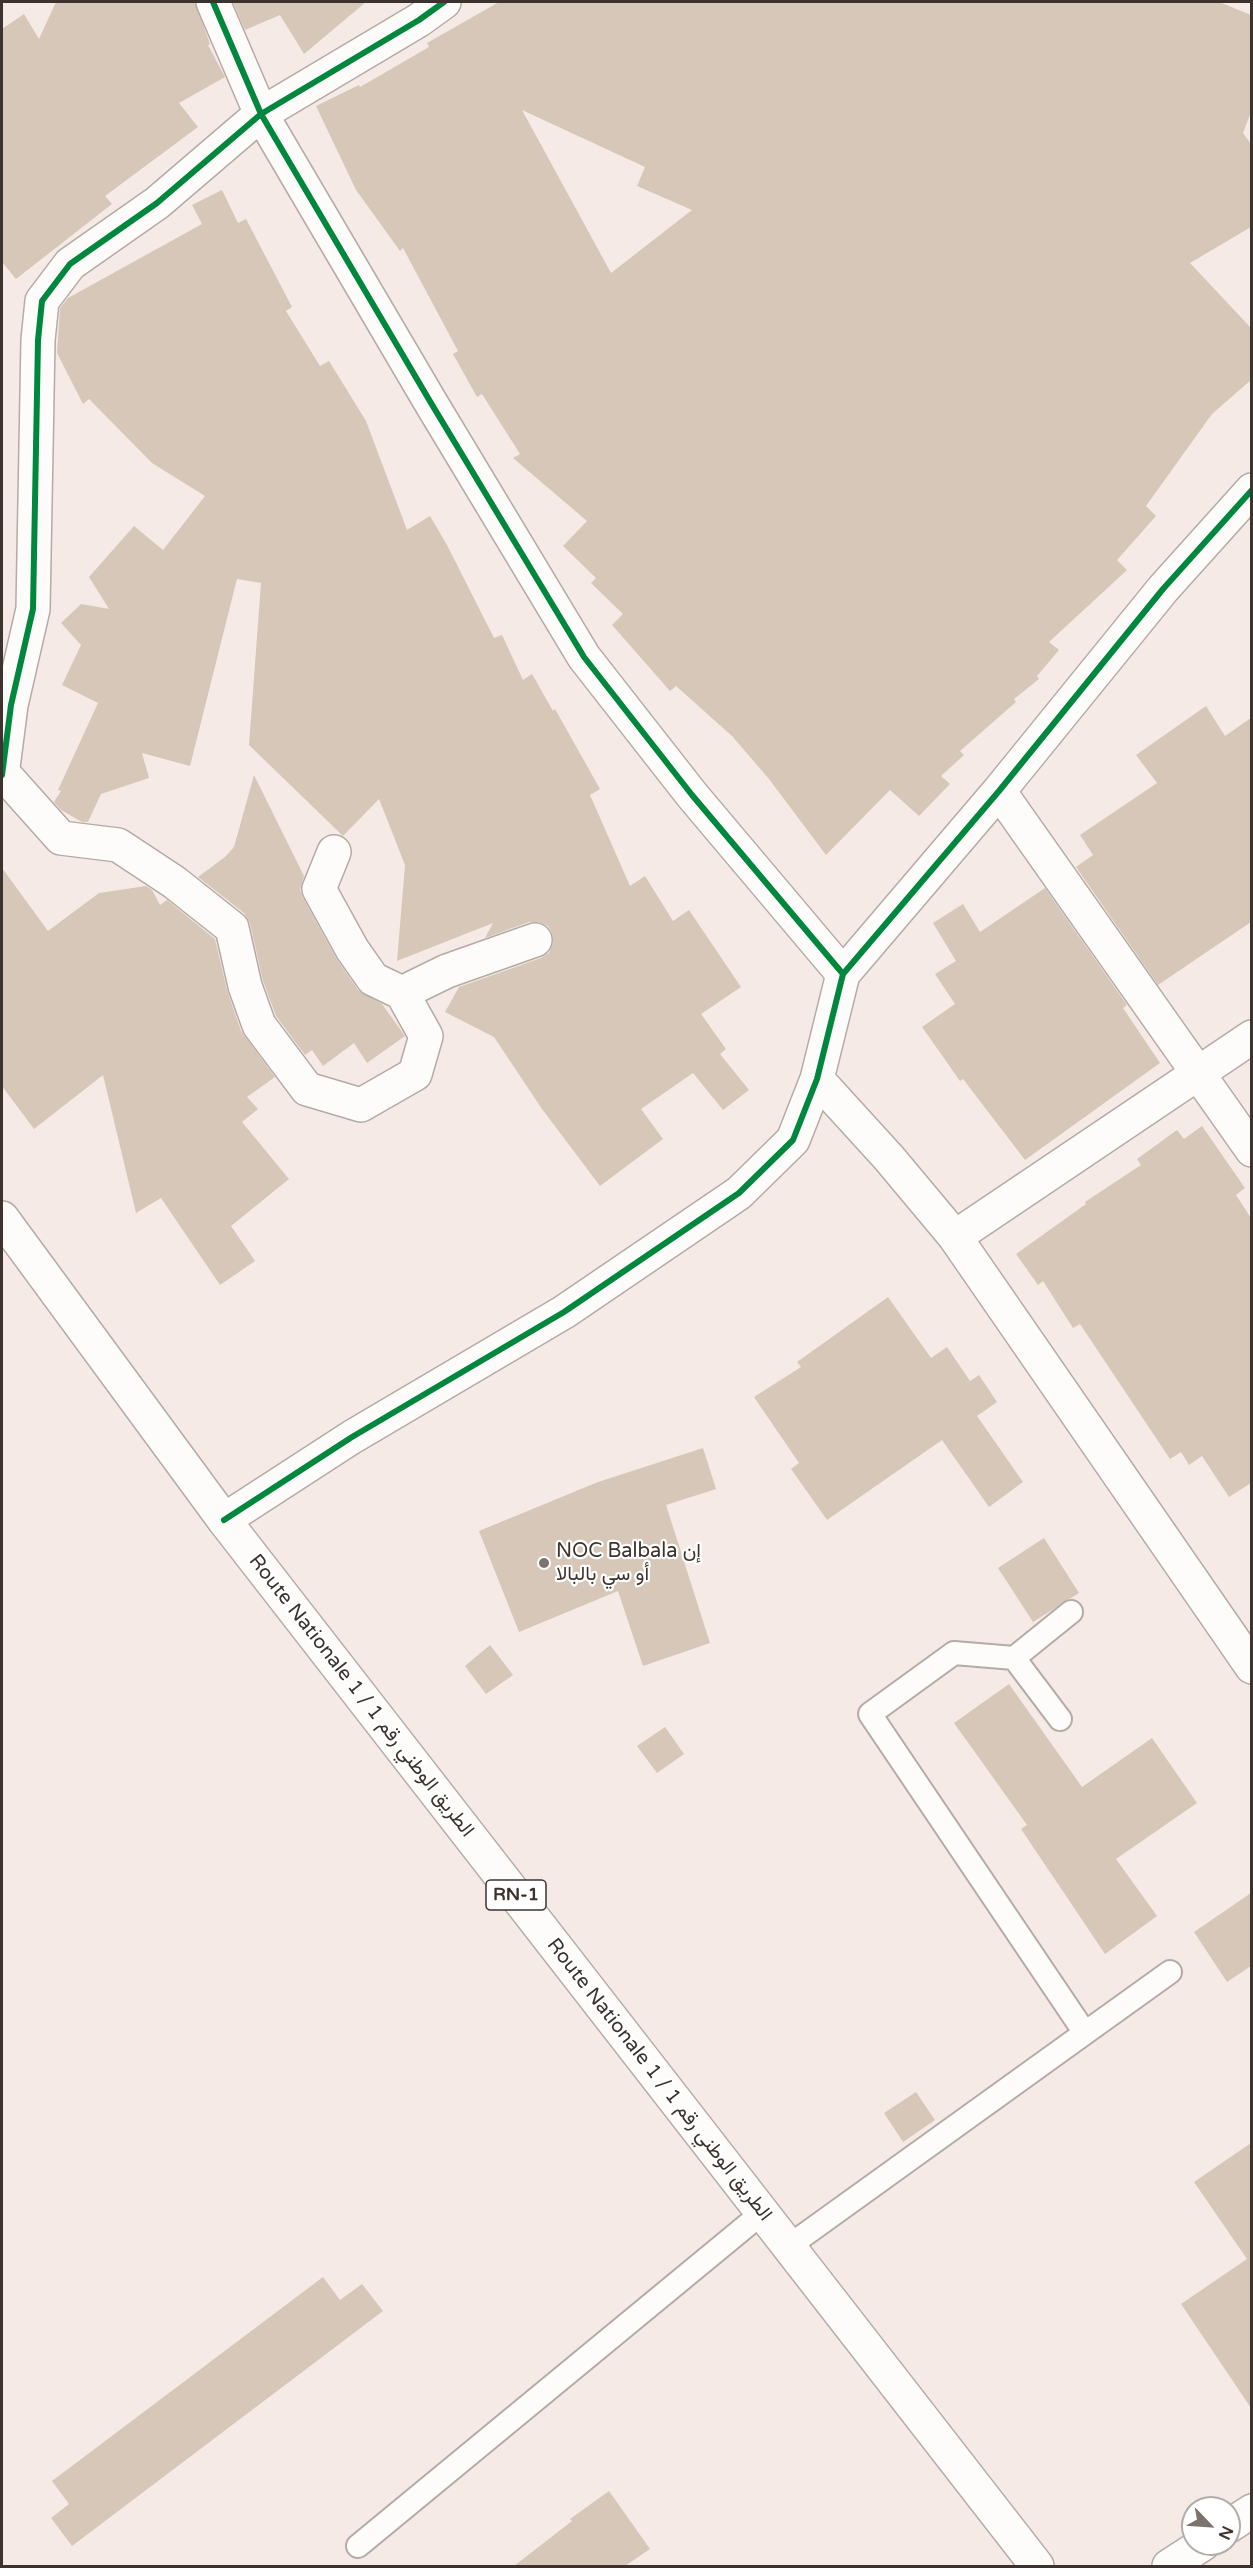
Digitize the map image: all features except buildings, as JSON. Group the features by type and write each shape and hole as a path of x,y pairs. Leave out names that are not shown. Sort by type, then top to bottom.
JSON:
{"street":[{"path":"213,2 261,114 430,403 584,657 692,795 843,974"},
{"path":"334,852 320,889 352,949 373,979 402,993 426,1036 415,1074 361,1105 307,1089 259,1026 245,986 232,928 174,882 118,845 61,838 2,774 11,705 33,609 38,340 42,302 70,264 157,203 261,114 418,21 444,2"},
{"path":"224,1520 352,1437 564,1312 739,1193 793,1140 817,1079 843,974 999,791 1162,589 1251,490"},
{"path":"999,791 1251,1150"},
{"path":"402,993 447,971 535,939"},
{"path":"955,1237 1251,1037"},
{"path":"817,1079 889,1158 955,1237 1251,1667"},
{"name":"Route Nationale 1 / الطريق الوطني رقم 1","path":"2,1218 224,1520 1037,2566"},
{"path":"1169,2566 1184,2556"}],"lane":[{"path":"1071,1612 1014,1658 954,1653 870,1714 1085,2032"},
{"path":"1014,1658 1060,1719"},
{"path":"789,2246 1170,1972"},
{"path":"358,2546 762,2213"}],"cycle path":[{"path":"213,2 261,114 584,657 692,795 843,974"},
{"path":"2,775 11,705 33,609 38,340 42,301 70,264 157,203 261,114 419,20 444,2"},
{"path":"224,1520 352,1437 564,1312 739,1193 793,1140 817,1079 843,974 999,791 1163,589 1252,490"}],"place":[{"name":"NOC Balbala إن أو سي بالبالا","path":"544,1563"}]}
